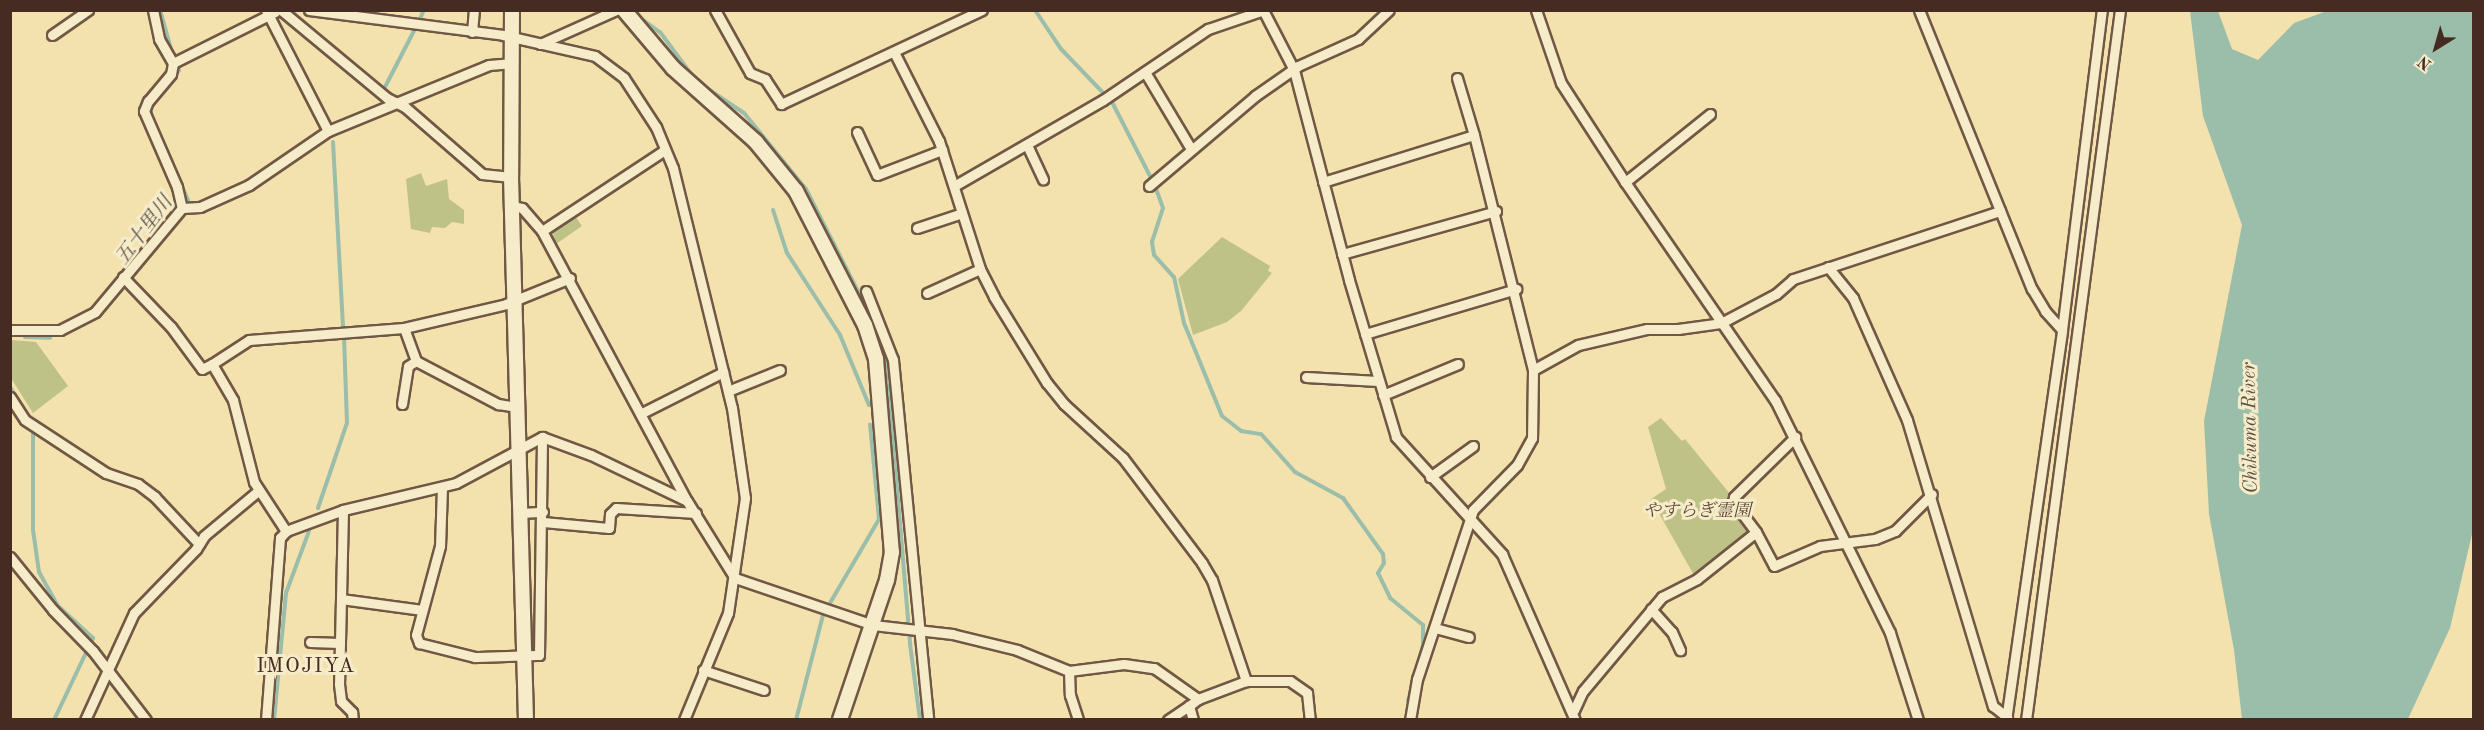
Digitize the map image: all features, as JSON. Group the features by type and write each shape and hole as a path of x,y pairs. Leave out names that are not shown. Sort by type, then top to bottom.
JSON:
{"street":[{"path":"52,35 88,10"},
{"path":"153,10 159,39 173,63 171,74 148,101 144,111 177,187 182,208"},
{"path":"309,10 472,32 573,50 608,63 639,99 673,168 728,391 745,498 735,578 728,613 684,720"},
{"path":"384,21 386,10"},
{"path":"472,32 474,10"},
{"path":"512,10 512,206 526,720"},
{"path":"540,44 616,10"},
{"path":"624,10 699,94 756,142 796,191 865,325 880,387 891,523 887,580 840,720"},
{"path":"715,10 750,73 765,79 781,105 982,10"},
{"path":"1149,186 1191,149 1294,70 1358,39 1389,10"},
{"path":"1536,10 1561,83 1625,183 1721,323 1757,371 1795,437 1890,633 1918,720"},
{"path":"1919,10 2032,289 2044,311 2062,330"},
{"path":"2007,718 2062,330 2102,10"},
{"path":"2026,720 2120,10"},
{"path":"954,186 1103,100 1208,29 1263,11 1294,70 1342,254 1396,437 1430,477 1471,519 1507,563 1574,715"},
{"path":"173,63 273,12"},
{"path":"273,12 398,104 482,174 512,177"},
{"path":"273,12 328,131"},
{"path":"894,52 942,150 980,269 1047,383 1064,404 1123,458 1202,563 1212,580 1246,681"},
{"path":"10,330 39,332 73,326 95,312 182,208 200,207 249,185 328,131 489,65 513,63"},
{"path":"1145,72 1191,149"},
{"path":"1410,720 1417,679 1473,510 1526,453 1534,425 1533,370 1516,289 1457,78"},
{"path":"1625,183 1710,114"},
{"path":"857,132 877,175 942,150"},
{"path":"1323,182 1474,135"},
{"path":"1027,145 1043,180"},
{"path":"543,231 665,150"},
{"path":"512,206 522,208 543,231 687,501 696,513 721,561 735,578 873,625 912,629 1017,650 1069,671 1142,665 1154,668 1198,699"},
{"path":"1533,370 1578,345 1647,328 1678,329 1721,323 1776,294 1792,279 2000,211"},
{"path":"1342,254 1496,212"},
{"path":"917,228 962,213"},
{"path":"1828,267 1853,298 1907,420 1932,494 1992,706 2007,718"},
{"path":"927,293 980,269"},
{"path":"123,277 164,319 202,369 249,340 404,328 516,300 570,278"},
{"path":"1365,334 1516,289"},
{"path":"866,291 893,360 912,629 928,720"},
{"path":"404,328 416,361 498,404 518,407"},
{"path":"402,404 408,366 416,361"},
{"path":"212,364 233,400 258,491 286,531"},
{"path":"1383,395 1458,364"},
{"path":"728,391 780,370"},
{"path":"642,413 723,372"},
{"path":"1306,377 1378,381"},
{"path":"10,397 28,422 38,429 106,473 138,484 199,544"},
{"path":"266,720 280,538 286,531 343,510 456,483 542,437 591,455 687,501"},
{"path":"442,487 440,546 416,635 419,642 475,657 539,655 543,517 542,437"},
{"path":"1795,437 1734,497 1733,502 1756,532 1774,566 1820,546 1875,539 1894,531 1932,494"},
{"path":"1430,477 1473,446"},
{"path":"85,720 128,620 199,544 258,491"},
{"path":"521,513 609,528 610,514 616,508 696,513"},
{"path":"343,510 341,701 352,712 353,720"},
{"path":"1574,715 1583,691 1662,597 1697,579 1756,532"},
{"path":"10,557 53,610 108,669 146,720"},
{"path":"523,570 542,570"},
{"path":"341,599 422,610"},
{"path":"1651,609 1672,632 1680,650"},
{"path":"1435,628 1469,637"},
{"path":"310,642 340,643"},
{"path":"703,670 764,690"},
{"path":"1069,671 1070,695 1078,720"},
{"path":"1168,720 1198,699 1246,681 1290,681 1307,693 1310,720"},
{"path":"1189,706 1193,720"}],"green space":[{"path":"421,173 426,186 447,179 449,199 464,210 464,224 452,222 445,228 432,227 430,233 411,229 406,179"},
{"path":"575,216 582,226 556,244 552,231"},
{"path":"1222,237 1270,266 1268,271 1272,273 1241,311 1227,322 1193,335 1178,279"},
{"path":"11,340 36,342 68,386 33,413 11,378"},
{"name":"やすらぎ霊園","path":"1661,418 1682,441 1685,439 1730,494 1729,503 1747,527 1747,532 1695,577 1651,499 1666,489 1648,427"}],"water":[{"name":"Chikuma River","path":"2190,11 2218,11 2232,49 2258,60 2294,23 2327,11 2473,11 2473,530 2450,628 2408,719 2242,719 2234,650 2209,514 2204,421 2242,225 2203,116"}],"waterway":[{"name":"五十里川","path":"160,10 173,56"},
{"path":"419,21 424,10"},
{"path":"1035,10 1061,49 1112,102 1151,178"},
{"path":"639,17 660,32 694,78"},
{"path":"385,87 415,29"},
{"name":"五十里川","path":"176,62 179,70 151,107 151,115 188,200 185,205"},
{"path":"699,83 744,113 806,189 875,325"},
{"path":"333,142 343,327"},
{"path":"1155,186 1163,208 1152,242 1154,255 1174,277 1184,323 1222,416 1241,431 1261,434 1295,472 1343,498 1383,554 1384,563 1378,573 1390,598 1423,625 1423,645 1408,701"},
{"path":"773,210 787,253 840,335 869,405"},
{"name":"五十里川","path":"110,303 141,264"},
{"path":"879,335 886,357 910,644 920,720"},
{"name":"五十里川","path":"25,337 50,338"},
{"path":"318,508 347,423 344,339"},
{"path":"10,387 30,420"},
{"path":"796,720 823,615 879,519 870,424"},
{"path":"33,427 33,530 39,572 57,605 93,638 54,720"},
{"path":"274,720 286,593 309,531"}],"district":[{"name":"IMOJIYA","path":"306,667"}]}
